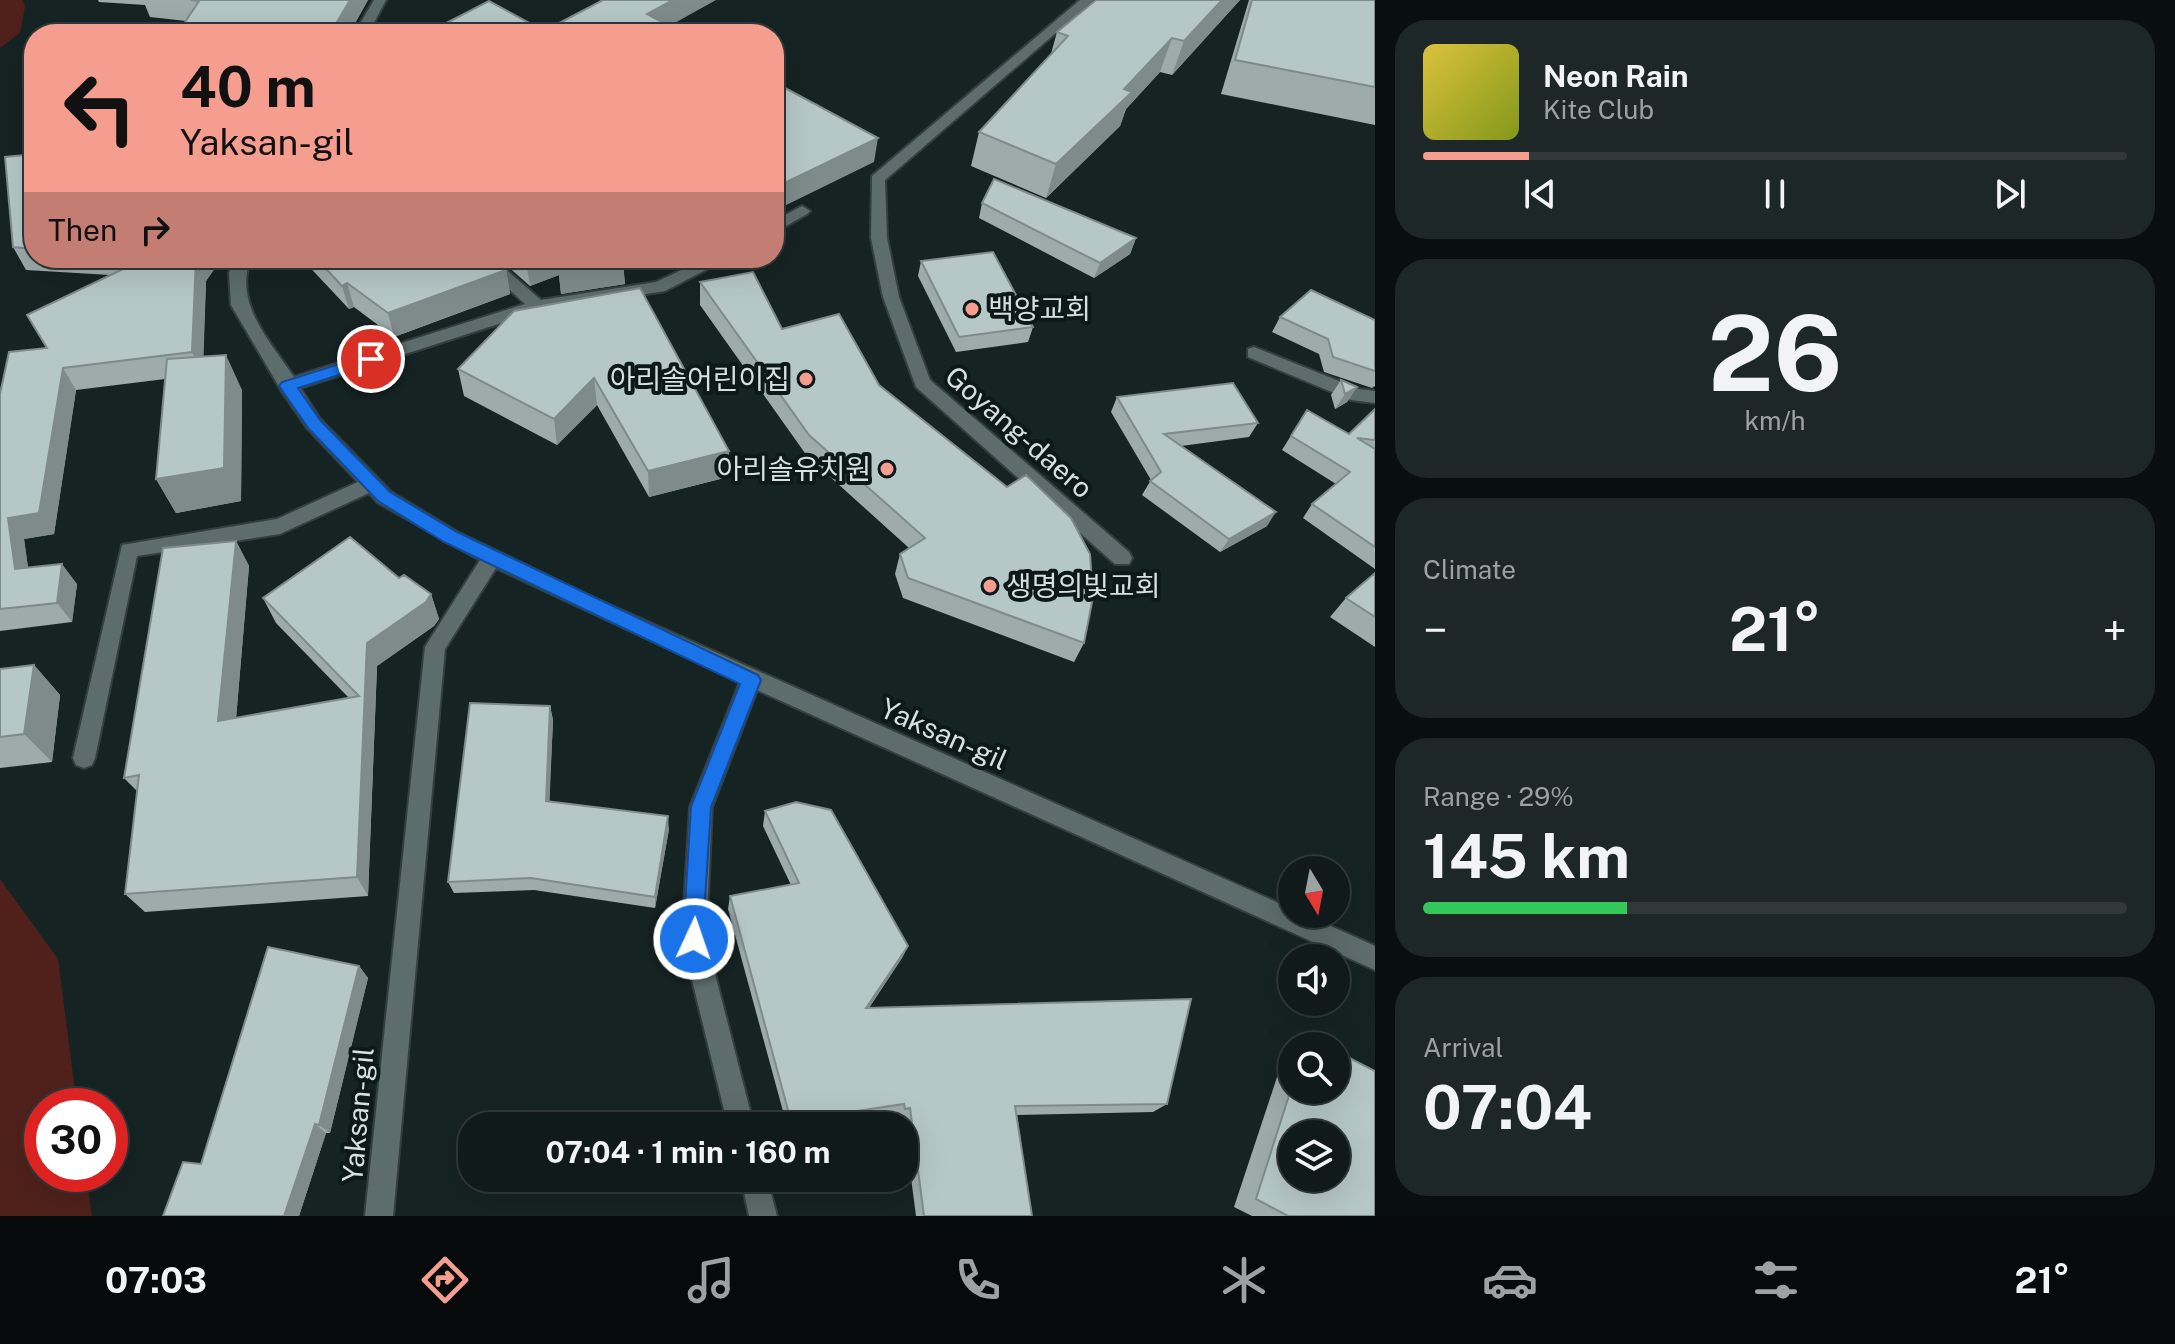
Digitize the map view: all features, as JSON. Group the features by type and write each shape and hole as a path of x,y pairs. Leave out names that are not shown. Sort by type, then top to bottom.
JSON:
{"street":[{"path":"367,24 380,0"},
{"name":"Goyang-daero","path":"1088,0 877,179 879,238 891,297 922,383 1122,558"},
{"path":"784,222 802,211"},
{"name":"Yaksan-gil","path":"239,268 239,305 287,386 314,424 384,497 492,558 751,680 1375,958"},
{"path":"494,268 538,306"},
{"path":"287,386 538,306 659,287 700,268"},
{"path":"1254,353 1357,395 1375,397"},
{"path":"84,758 129,550 280,526 372,484"},
{"name":"Yaksan-gil","path":"379,1216 435,647 492,558"},
{"path":"737,1112 694,939 701,807 751,680"},
{"path":"757,1192 763,1216"}],"shaded area":[{"path":"0,0 22,0 25,6 20,33 0,48"},
{"path":"0,879 58,959 75,1088 24,1088 24,1192 89,1192 92,1216 0,1216"}],"building":[{"path":"191,0 350,0 336,24 184,24 199,1"},
{"path":"603,0 673,0 647,14 666,24 557,24"},
{"path":"1096,0 1222,0 1184,41 1172,38 1124,89 1132,92 1056,164 979,132 1068,36 1057,32"},
{"path":"1252,0 1375,0 1375,87 1235,60"},
{"path":"489,1 531,24 444,24"},
{"path":"784,87 878,138 784,183"},
{"path":"24,155 24,248 13,247 5,157"},
{"path":"994,179 1136,238 1100,263 982,203"},
{"name":"백양교회","path":"993,252 1033,327 959,337 921,261"},
{"path":"125,268 196,268 192,352 63,368 39,513 8,518 15,569 62,564 57,603 0,609 0,394 9,352 47,348 27,315"},
{"path":"325,268 506,270 388,313 347,283 342,286"},
{"path":"753,272 782,329 839,314 879,385 1007,487 1026,475 1071,518 1090,554 1093,597 1084,643 908,578 900,554 925,538 809,435 700,282"},
{"path":"640,288 729,451 648,471 594,378 554,419 458,369 514,311"},
{"path":"1311,290 1375,320 1375,371 1333,357 1328,339 1280,317"},
{"path":"226,355 224,468 156,479 167,359"},
{"path":"1341,380 1357,387 1345,394"},
{"path":"1233,383 1258,423 1164,434 1276,512 1229,539 1150,481 1161,472 1117,397"},
{"path":"1375,409 1375,440 1357,438 1375,449 1375,547 1312,504 1350,472 1291,436 1307,410 1349,434"},
{"path":"350,537 399,578 404,575 431,594 426,602 367,643 357,877 125,894 139,775 124,778 163,548 236,541 218,721 359,696 263,598"},
{"path":"1375,573 1375,617 1346,598"},
{"path":"34,665 24,734 0,737 0,669"},
{"path":"470,703 550,706 546,801 668,816 655,897 531,878 448,882"},
{"path":"796,802 831,810 908,946 866,1008 1191,999 1167,1104 1015,1106 1032,1216 924,1216 918,1170 918,1112 905,1109 904,1104 851,1112 789,1112 730,896 799,883 765,811"},
{"path":"268,947 359,966 319,1125 315,1124 284,1216 163,1216 183,1162 201,1164"},
{"path":"1350,1058 1375,1071 1375,1216 1288,1216 1256,1199 1278,1130 1278,1192 1350,1192 1350,1120 1281,1120 1286,1104 1350,1104"}],"place":[{"name":"백양교회","path":"972,309"},
{"name":"아리솔어린이집","path":"806,379"},
{"name":"아리솔유치원","path":"887,469"},
{"name":"생명의빛교회","path":"990,586"}],"route":[{"path":"371,359 287,386 314,424 384,497 450,537 751,680 701,807 694,939"}]}
